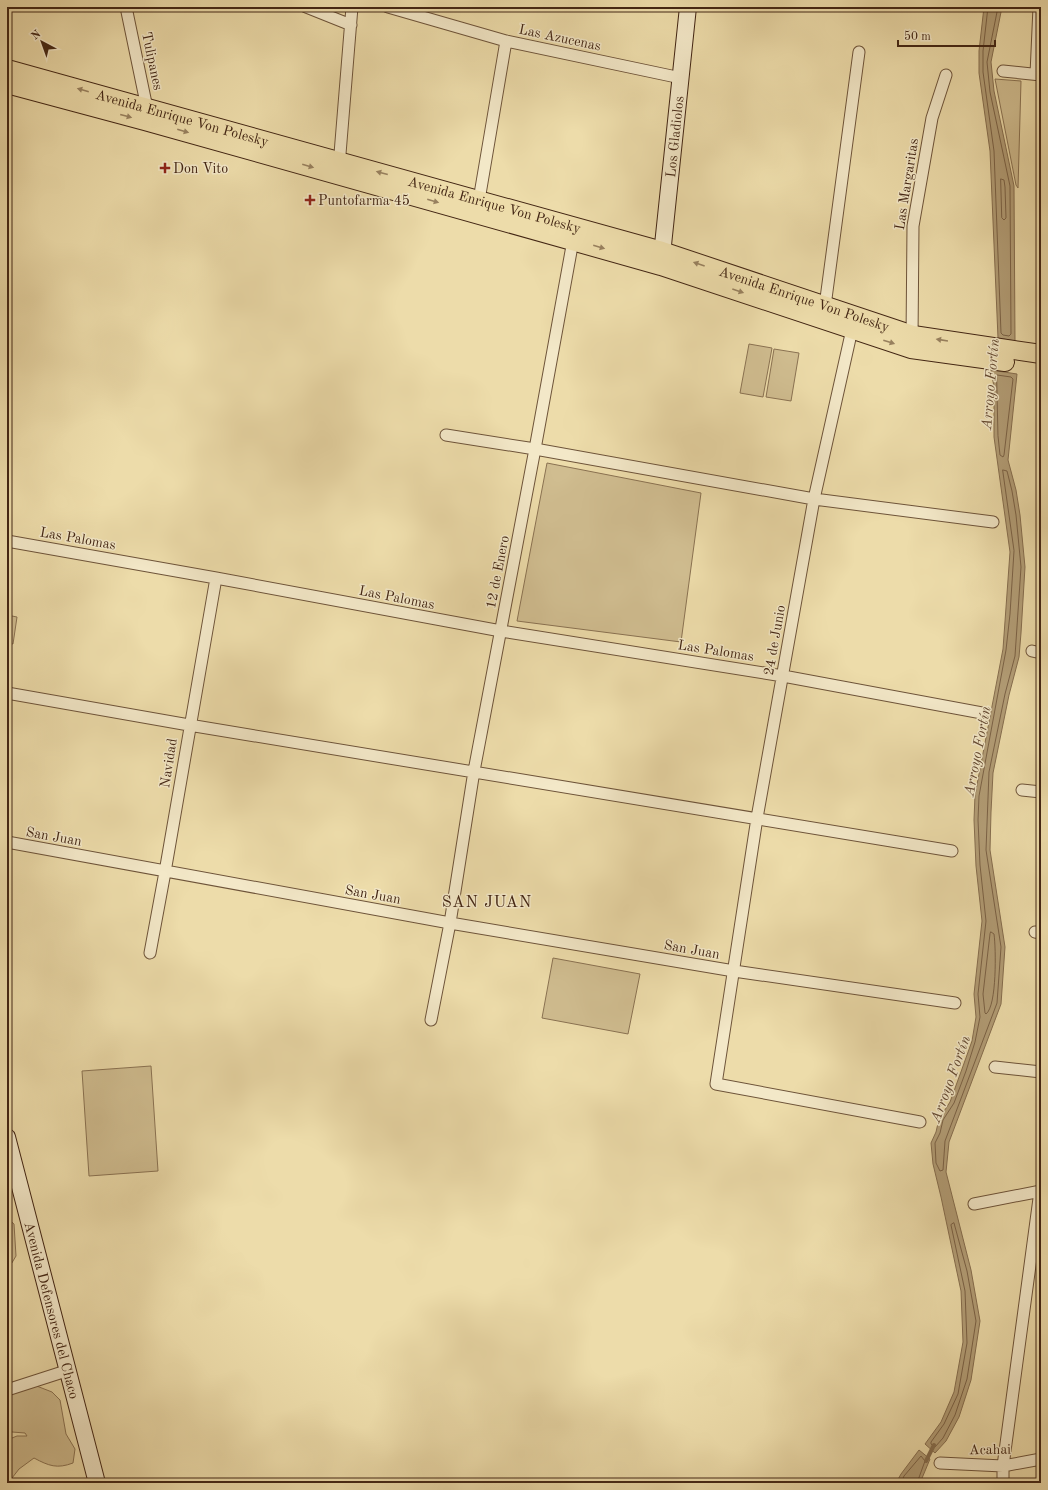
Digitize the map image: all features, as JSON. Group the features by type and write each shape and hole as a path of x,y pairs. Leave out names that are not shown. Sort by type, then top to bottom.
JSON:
{"main road":[{"name":"Los Gladiolos","path":"662,258 688,7"},
{"name":"Avenida Enrique Von Polesky","path":"7,69 146,114 574,233 825,306 854,323"},
{"name":"Avenida Enrique Von Polesky","path":"7,84 146,114"},
{"name":"Avenida Enrique Von Polesky","path":"662,258 912,342 1038,360"},
{"name":"Avenida Defensores del Chaco","path":"8,1146 69,1370 97,1483"}],"street":[{"name":"Tulipanes","path":"126,7 146,114"},
{"path":"306,7 351,25"},
{"path":"339,168 352,7"},
{"name":"Las Azucenas","path":"388,7 506,40 681,78"},
{"path":"1003,71 1039,74 1039,7"},
{"path":"478,207 506,40"},
{"path":"825,306 859,52"},
{"name":"Las Margaritas","path":"912,342 913,226 932,118 946,75"},
{"name":"12 de Enero","path":"431,1020 450,923 474,771 574,233"},
{"name":"24 de Junio","path":"854,323 814,499 757,818 716,1084 920,1122"},
{"path":"446,435 535,449 814,499 993,522"},
{"name":"Las Palomas","path":"7,541 501,631 783,676 982,713"},
{"name":"Navidad","path":"150,952 216,578"},
{"path":"7,693 189,725 952,851"},
{"path":"1022,790 1041,792"},
{"name":"San Juan","path":"7,842 450,923 734,971 955,1003"},
{"path":"995,1067 1041,1072"},
{"path":"974,1204 1041,1191 1003,1466 1003,1483"},
{"path":"7,1390 69,1370"},
{"name":"Acahai","path":"940,1463 1003,1466 1041,1459"}],"shaded area":[{"path":"995,79 1021,81 1018,188 1016,185"},
{"path":"749,344 772,348 763,397 740,393"},
{"path":"774,349 799,353 791,401 766,397"},
{"path":"547,463 701,493 681,642 517,621"},
{"path":"7,615 17,617 13,644 7,643"},
{"path":"553,958 640,974 628,1034 542,1018"},
{"path":"151,1066 158,1171 89,1176 82,1071"},
{"path":"7,1218 14,1224 16,1256 7,1271"},
{"path":"34,1385 52,1392 60,1400 66,1434 75,1449 73,1463 62,1466 53,1466 34,1458 19,1469 12,1478 7,1477 7,1440 17,1436 27,1436 25,1433 12,1432 7,1424 7,1397 21,1388"}],"water":[{"path":"984,7 1002,7 991,62 994,91 1014,186 1015,341 998,338 990,151 979,73 979,51"},
{"path":"991,370 1017,374 1008,460 1016,490 1020,515 1025,567 1019,657 1009,695 993,773 990,850 1005,947 1001,1004 949,1142 946,1172 971,1270 980,1321 971,1380 959,1417 946,1441 935,1453 925,1444 941,1422 954,1392 963,1342 961,1291 933,1164 931,1143 936,1132 939,1119 950,1102 972,1041 976,1017 974,994 982,921 976,866 974,820 975,795 1003,649 1010,552 994,437 994,387"},
{"path":"919,1450 930,1459 920,1483 896,1483 901,1474"}],"waterway":[{"name":"Arroyo Fortín","path":"926,1461 934,1445"}],"place":[{"name":"Don Vito","path":"165,168"},
{"name":"Puntofarma 45","path":"310,200"}],"district":[{"name":"SAN JUAN","path":"487,901"}]}
